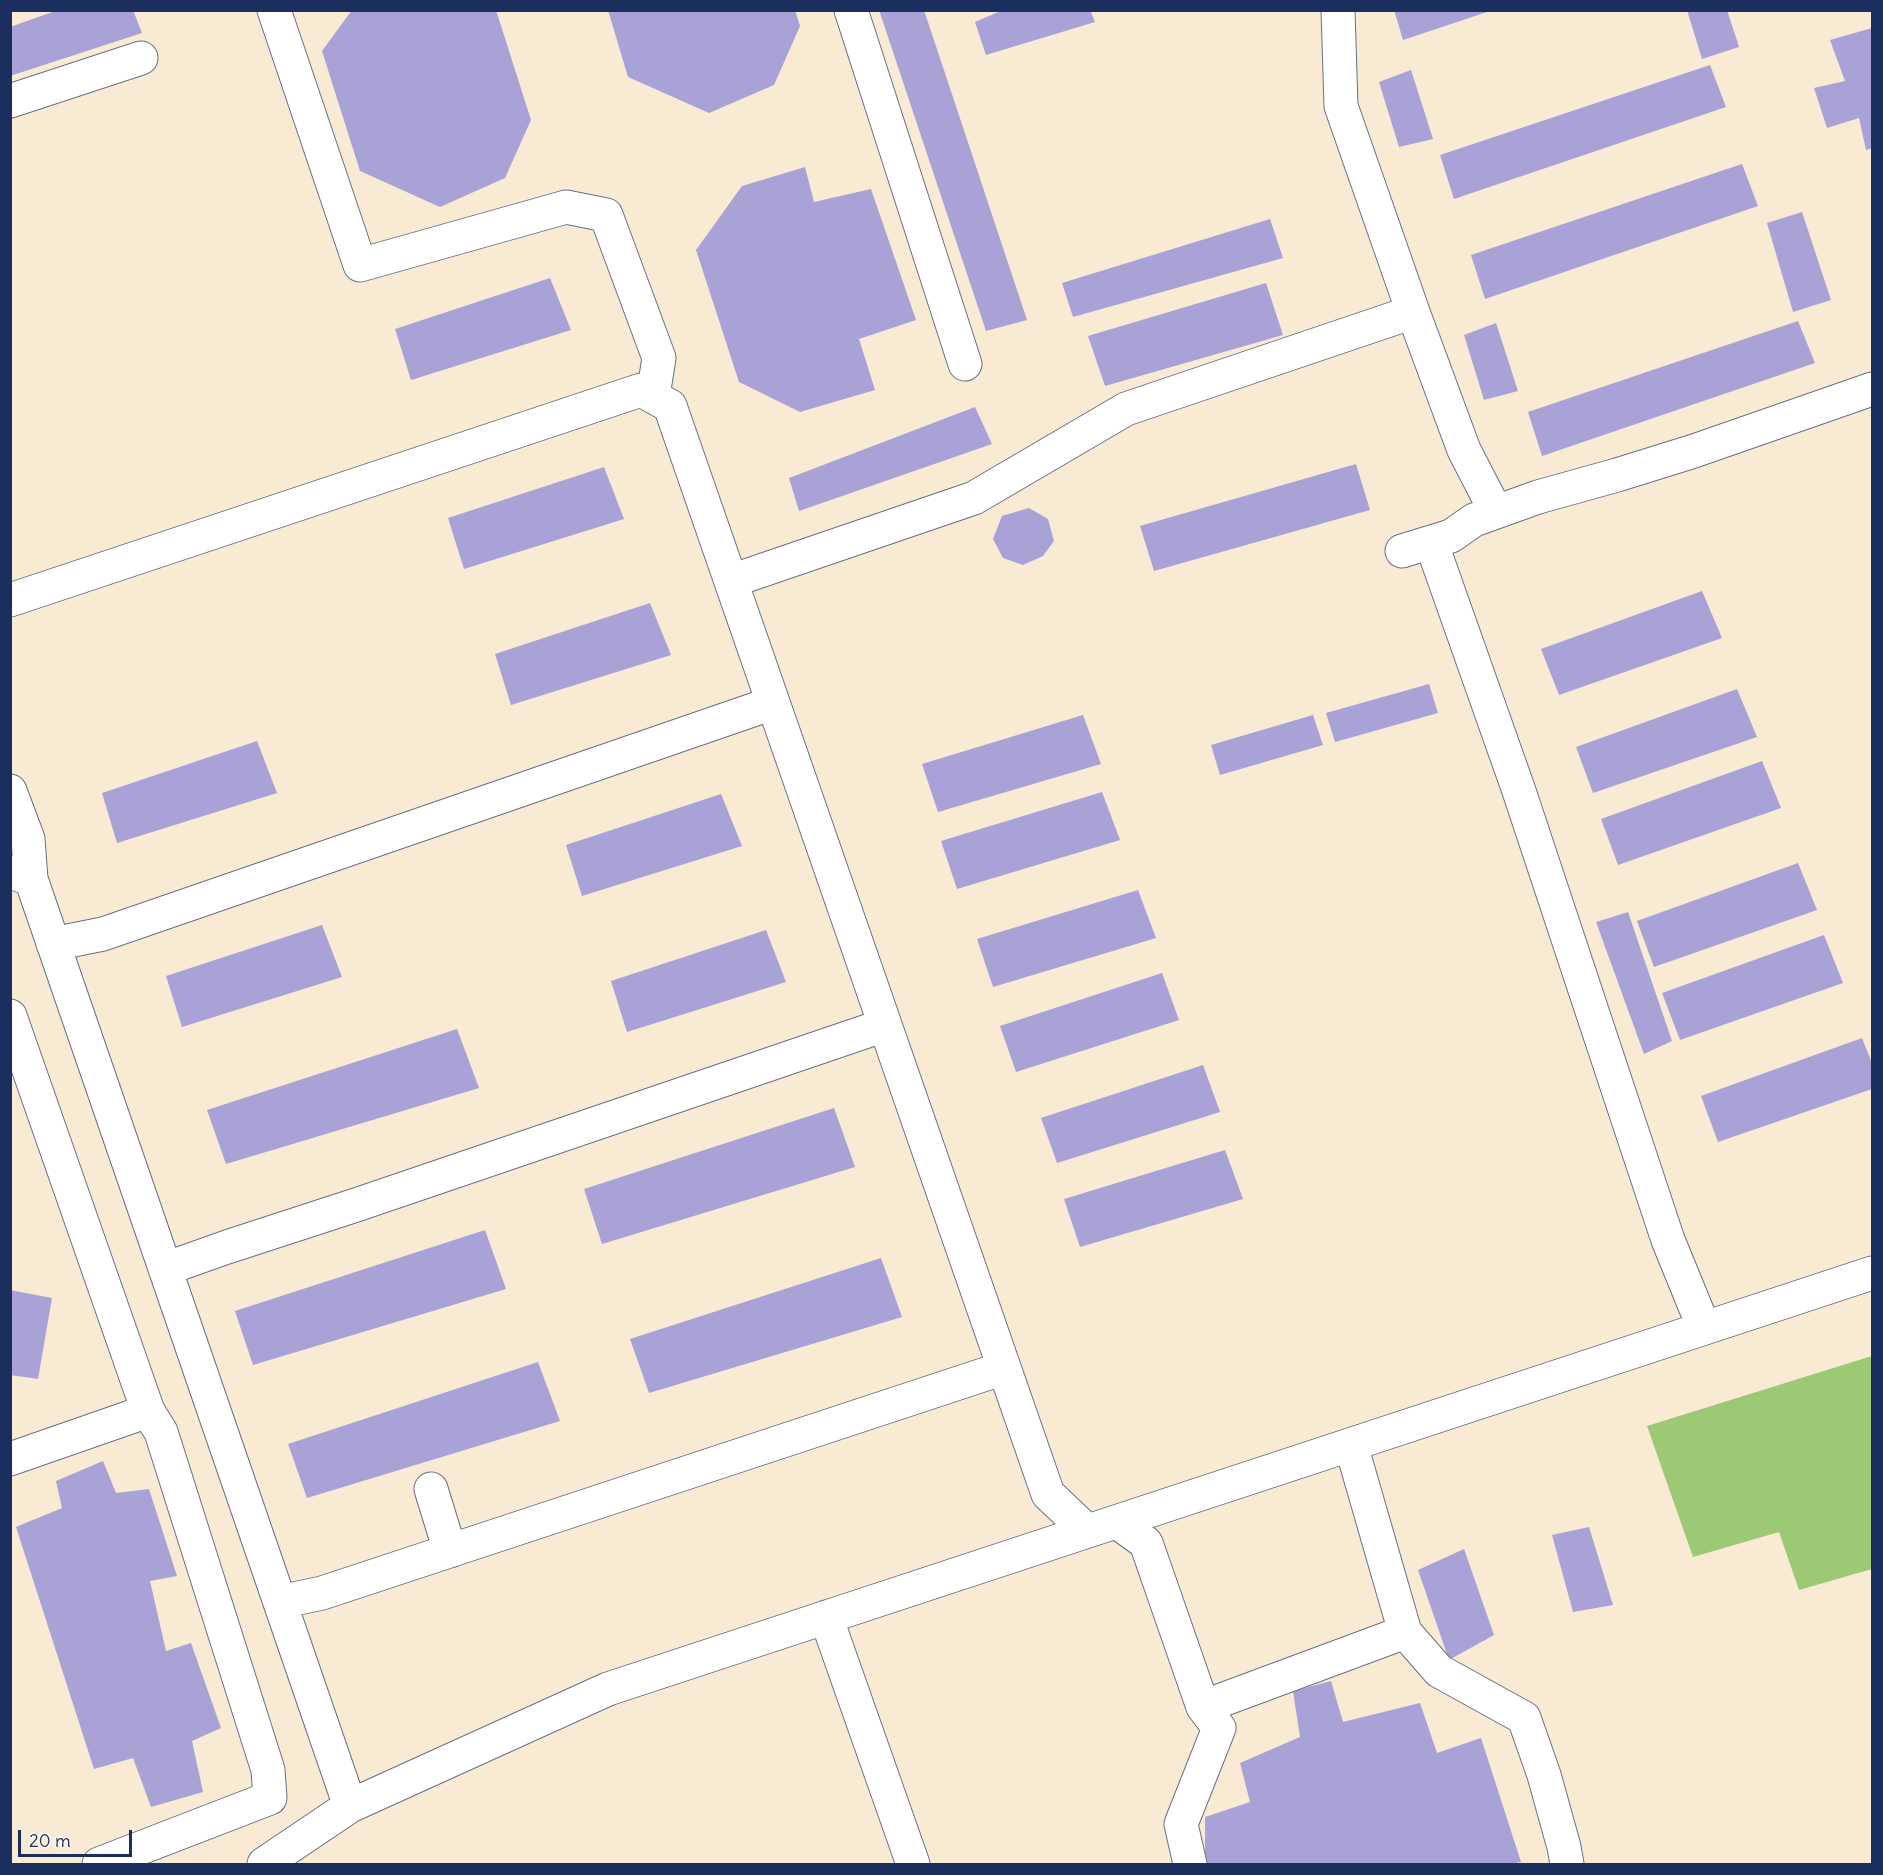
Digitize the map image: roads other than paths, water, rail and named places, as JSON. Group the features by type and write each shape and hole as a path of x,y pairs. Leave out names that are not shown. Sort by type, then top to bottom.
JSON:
{"street":[{"path":"274,10 360,265 566,207 606,215 659,358 652,396"},
{"path":"851,10 965,364"},
{"path":"1338,10 1341,106 1464,450 1496,512"},
{"path":"10,101 141,58"},
{"path":"731,581 974,498 1126,409 1413,312"},
{"path":"1704,1328 1668,1240 1519,791 1416,546 1451,536 1474,520 1538,497 1694,451 1872,389"},
{"path":"10,600 641,390 670,406 1048,1494 1102,1527 1146,1543 1203,1707 1219,1728 1181,1824 1190,1864"},
{"path":"53,944 103,934 773,703"},
{"path":"10,791 28,839 21,875 53,944 350,1806"},
{"path":"10,1016 148,1411 161,1432 268,1770 270,1798 99,1864"},
{"path":"165,1269 885,1025"},
{"path":"264,1864 298,1855 350,1806 608,1689 1872,1273"},
{"path":"279,1602 322,1593 1004,1368"},
{"path":"10,1459 148,1411"},
{"path":"1351,1444 1405,1632 1439,1671 1524,1718 1544,1775 1567,1864"},
{"path":"431,1489 450,1551"},
{"path":"826,1617 913,1864"},
{"path":"1203,1707 1405,1632"}]}
